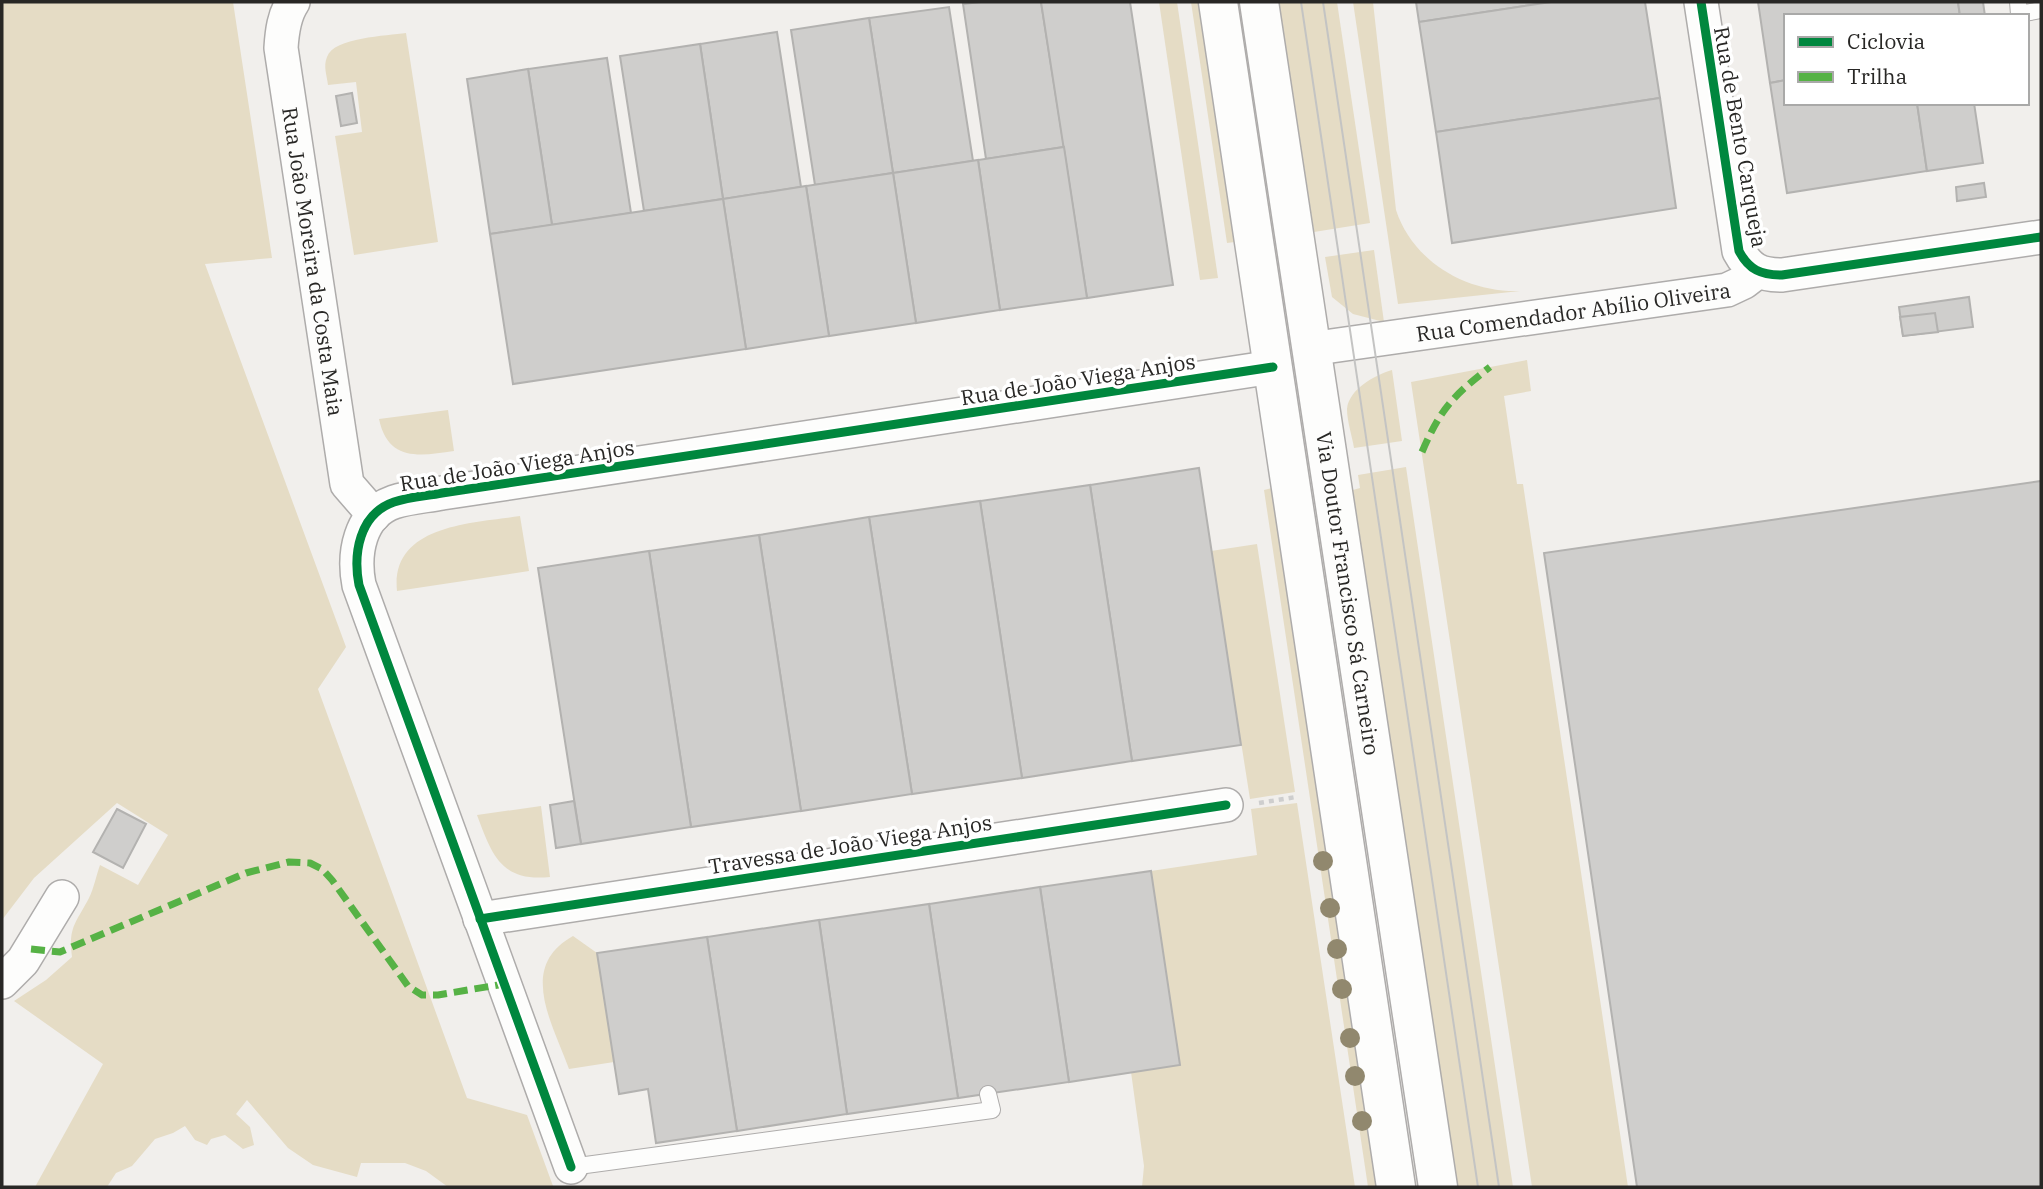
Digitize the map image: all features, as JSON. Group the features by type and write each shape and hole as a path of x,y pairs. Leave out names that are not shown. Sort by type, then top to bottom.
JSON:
{"main road":[{"name":"Via Doutor Francisco Sá Carneiro","path":"1218,2 1396,1187"},
{"name":"Via Doutor Francisco Sá Carneiro","path":"1259,2 1438,1187"}],"street":[{"name":"Rua João Moreira da Costa Maia","path":"293,2 288,9 281,48 346,484 374,515"},
{"name":"Rua de Bento Carqueja","path":"1701,2 1739,251 1745,262 1757,272"},
{"name":"Rua Comendador Abílio Oliveira","path":"1310,349 1727,290 1757,272 1782,275 2041,237"},
{"name":"Rua de João Viega Anjos","path":"374,515 391,503 419,497 1273,367"},
{"path":"374,515 364,528 356,551 359,585 571,1167"},
{"name":"Travessa de João Viega Anjos","path":"480,919 1238,805"},
{"path":"2,982 23,961 62,897"}],"lane":[{"path":"2018,2 2020,14 2041,10"},
{"path":"571,1167 783,1131 941,1109 992,1110 988,1094"}],"path":[{"path":"1238,805 1296,797"}],"shaded area":[{"path":"2,2 233,2 272,258 205,264 346,647 318,689 467,1098 527,1115 553,1186 448,1187 426,1171 405,1163 361,1163 357,1177 313,1165 288,1148 247,1100 236,1114 250,1127 254,1145 243,1149 225,1135 211,1139 207,1145 195,1140 185,1126 155,1139 132,1166 116,1173 107,1187 35,1187 103,1064 14,1001 46,980 72,957 72,932 91,894 100,865 138,885 168,835 117,803 34,878 2,920"},
{"path":"1159,2 1177,2 1218,278 1200,280"},
{"path":"1191,2 1199,2 1235,242 1227,243"},
{"path":"1279,2 1337,2 1370,223 1314,232"},
{"path":"1353,2 1373,2 1396,210 1404,228 1415,245 1444,271 1481,286 1520,291 1398,304"},
{"path":"406,33 438,242 354,255 335,136 362,132 356,82 328,85 326,60 332,50 350,41"},
{"path":"1374,250 1384,322 1353,314 1332,297 1325,257"},
{"path":"1527,360 1531,391 1504,396 1517,484 1523,484 1628,1187 1532,1187 1411,382"},
{"path":"1392,370 1402,441 1354,448 1347,414 1352,395 1378,375"},
{"path":"448,410 454,451 441,453 407,453 398,449 383,433 379,419"},
{"path":"1406,467 1513,1187 1457,1187 1353,490 1360,488 1358,475"},
{"path":"1272,488 1377,1187 1368,1187 1264,490"},
{"path":"520,516 529,571 397,591 398,569 407,552 421,540 459,525"},
{"path":"1257,544 1295,792 1250,799 1211,551"},
{"path":"1297,803 1355,1187 1142,1187 1144,1166 1131,1072 1180,1065 1151,871 1257,855 1251,809"},
{"path":"541,806 550,877 520,875 509,870 494,854 477,815"},
{"path":"573,936 597,953 614,1062 569,1069 548,1015 543,980 547,964 556,949"}],"building":[{"path":"1041,2 1064,147 986,159 963,4"},
{"path":"1041,2 1130,2 1173,285 1087,298"},
{"path":"1416,2 1551,2 1419,22"},
{"path":"1551,2 1645,2 1660,98 1436,132 1419,22"},
{"path":"1758,2 1958,2 1960,14 1784,14 1784,80 1770,83"},
{"path":"1958,2 1983,2 1985,14 1960,14"},
{"path":"949,7 973,161 893,173 869,18"},
{"path":"869,18 893,173 815,185 791,30"},
{"path":"777,32 801,187 723,199 700,44"},
{"path":"700,44 723,199 644,211 620,56"},
{"path":"607,58 631,213 552,225 528,69"},
{"path":"528,69 552,225 490,234 467,79"},
{"path":"1784,80 1784,105 1917,105 1927,171 1787,193 1770,83"},
{"path":"352,93 357,123 341,126 336,96"},
{"path":"1660,98 1676,208 1452,243 1436,132"},
{"path":"1917,105 1974,105 1983,163 1927,171"},
{"path":"1064,147 1087,298 1000,310 978,160"},
{"path":"978,160 1000,310 916,323 893,173"},
{"path":"893,173 916,323 829,336 806,186"},
{"path":"1984,183 1986,197 1957,201 1956,187"},
{"path":"806,186 829,336 746,349 723,199"},
{"path":"723,199 746,349 513,384 490,234"},
{"path":"1969,297 1973,327 1903,336 1899,307"},
{"path":"1935,313 1938,332 1903,336 1900,317"},
{"path":"1199,468 1241,745 1132,761 1090,485"},
{"path":"2041,481 2041,1187 1637,1187 1544,553"},
{"path":"1090,485 1132,761 1022,778 980,501"},
{"path":"980,501 1022,778 912,794 869,517"},
{"path":"869,517 912,794 801,811 759,535"},
{"path":"759,535 801,811 691,827 649,551"},
{"path":"649,551 691,827 581,844 538,568"},
{"path":"574,801 581,844 556,848 550,805"},
{"path":"117,809 146,824 123,868 93,852"},
{"path":"1151,871 1180,1065 1069,1082 1040,887"},
{"path":"1040,887 1069,1082 958,1098 929,904"},
{"path":"929,904 958,1098 847,1114 819,920"},
{"path":"819,920 847,1114 737,1131 707,937"},
{"path":"707,937 737,1131 656,1143 648,1089 619,1094 597,953"}],"tram line":[{"path":"1301,2 1478,1187"},
{"path":"1323,2 1499,1187"}],"marked path":[{"path":"1422,452 1435,424 1449,404 1490,367"},
{"path":"31,949 60,952 246,873 289,862 310,863 322,869 332,880 408,986 422,995 438,995 504,984"}],"cycle path":[{"path":"1701,2 1739,251 1751,267 1768,274 1782,275 2041,237"},
{"path":"571,1167 359,585 358,548 366,525 373,516 394,502 412,498 1273,367"},
{"path":"480,919 1226,805"}]}
